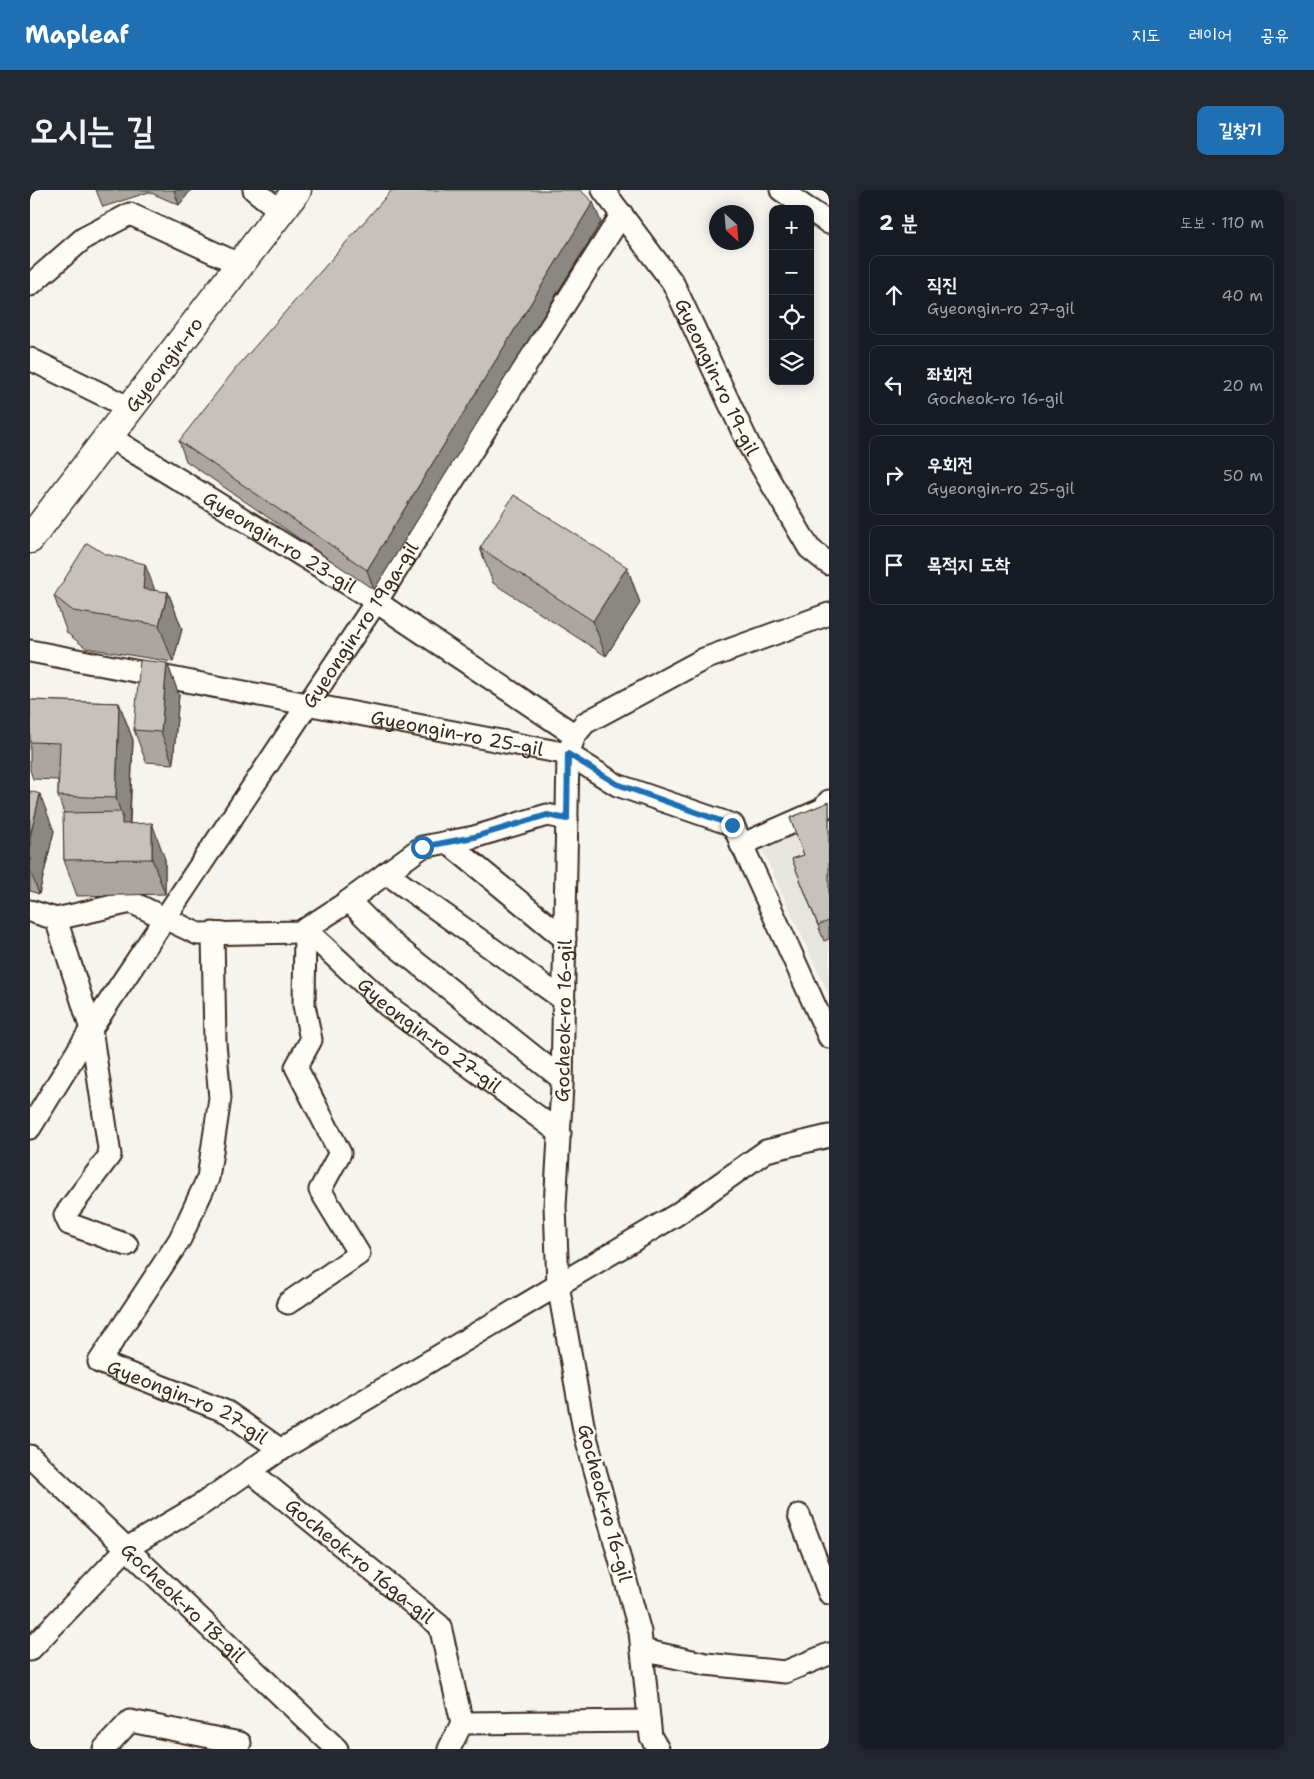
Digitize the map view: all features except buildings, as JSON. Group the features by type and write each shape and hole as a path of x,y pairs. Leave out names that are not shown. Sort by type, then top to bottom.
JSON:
{"main road":[{"name":"Gyeongin-ro","path":"30,539 297,190"}],"street":[{"path":"254,190 282,212"},
{"name":"Gyeongin-ro 19-gil","path":"603,190 673,283 749,445 809,548 829,564"},
{"path":"781,190 803,205"},
{"path":"814,212 829,223"},
{"path":"30,285 84,238 130,214 241,265"},
{"name":"Gyeongin-ro 19ga-gil","path":"92,1029 376,602 622,214"},
{"path":"30,358 130,408"},
{"name":"Gyeongin-ro 23-gil","path":"108,436 376,602 572,745"},
{"path":"572,745 585,724 704,659 829,614"},
{"name":"Gyeongin-ro 25-gil","path":"30,652 308,705 572,745 617,784 732,825 829,1037"},
{"name":"Gocheok-ro 16-gil","path":"462,1723 651,1739 640,1632 584,1430 558,1285 555,1206 562,1079 567,819 572,745"},
{"path":"742,845 823,809 829,801"},
{"path":"30,911 56,920 131,902 198,934 301,932 349,901 422,847 474,837 547,815 567,819"},
{"path":"447,842 565,939"},
{"path":"386,873 564,1000"},
{"path":"349,901 387,938 562,1079"},
{"path":"56,920 92,1029 110,1155 65,1215 69,1224 127,1245"},
{"path":"288,1303 359,1254 320,1190 340,1153 296,1067 311,1040 304,1005 306,929"},
{"name":"Gyeongin-ro 27-gil","path":"306,929 388,1006 560,1133"},
{"name":"Gyeongin-ro 27-gil","path":"213,933 215,1043 220,1098 208,1178 180,1239 100,1362 227,1412 281,1450"},
{"path":"30,1128 92,1029"},
{"path":"30,1650 127,1548 202,1504 281,1450 676,1215 766,1151 829,1136"},
{"name":"Gocheok-ro 18-gil","path":"30,1456 337,1749"},
{"name":"Gocheok-ro 16ga-gil","path":"250,1471 440,1626 462,1723"},
{"path":"799,1515 829,1593"},
{"path":"642,1650 706,1664 785,1672 829,1654"},
{"path":"104,1749 130,1721 240,1743"},
{"path":"449,1749 462,1723"}],"shaded area":[{"path":"829,801 829,995 760,845"}],"route":[{"path":"422,847 474,837 547,815 567,819 568,754 617,784 732,825"}]}
